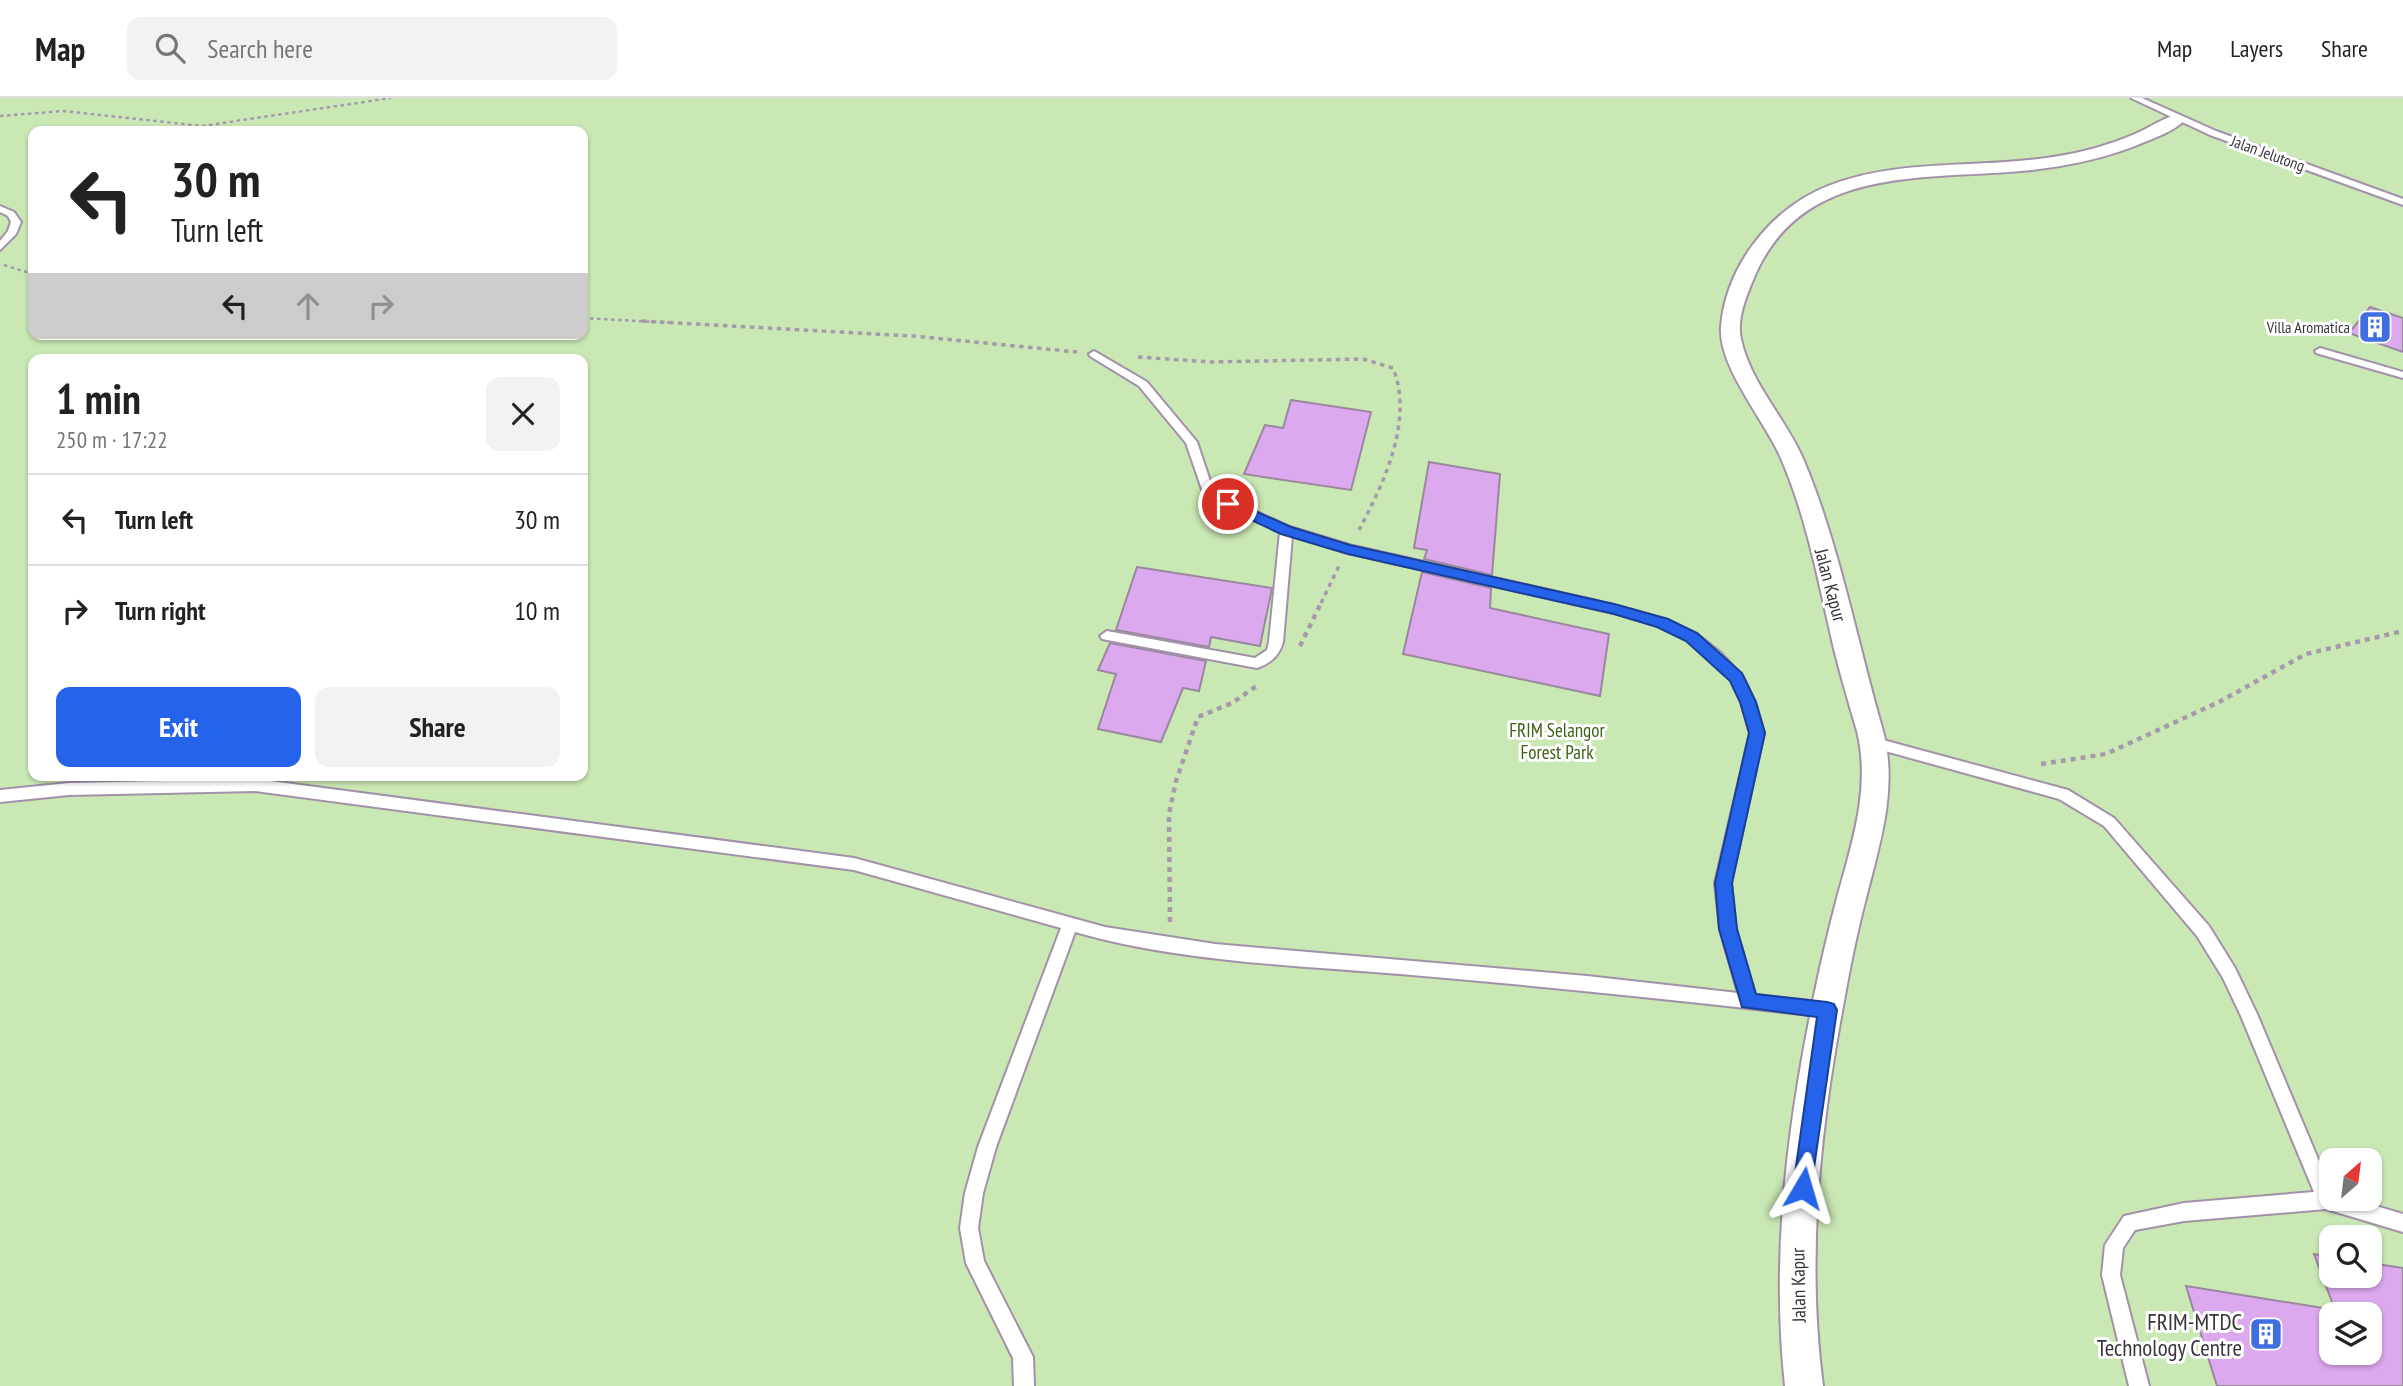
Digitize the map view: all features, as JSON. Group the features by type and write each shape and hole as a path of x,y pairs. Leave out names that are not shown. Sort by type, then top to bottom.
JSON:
{"street":[{"name":"Jalan Kapur","path":"1804,1386 1796,1310 1798,1236 1827,1010 1846,917 1877,799 1872,742 1853,676 1835,593 1793,460 1730,336 1739,289 1772,230 1829,191 1864,178 1912,170 2028,166 2107,152 2141,140 2178,119"}],"lane":[{"name":"Jalan Jelutong","path":"2135,98 2178,119 2403,202"},
{"path":"0,209 11,214 16,222 13,232 0,247"},
{"path":"2320,351 2403,375"},
{"path":"1094,354 1143,384 1191,442 1209,495 1286,530 1348,549 1614,609 1662,623 1692,637 1736,677 1748,702 1757,733 1723,883 1728,929 1749,1001"},
{"path":"1107,636 1256,663 1267,658 1276,642 1286,530"},
{"path":"1872,742 2063,794 2109,822 2203,931 2229,973 2249,1013 2319,1183"},
{"path":"0,796 69,789 255,785 854,864 1070,925 1170,944 1827,1010"},
{"path":"1024,1386 1023,1357 975,1263 969,1228 974,1193 987,1147 1070,925"},
{"path":"2139,1386 2111,1275 2115,1245 2130,1222 2184,1212 2319,1201"},
{"path":"2363,1211 2403,1223"}],"path":[{"path":"0,116 63,111 202,126 391,98"},
{"path":"0,264 28,272"},
{"path":"588,318 913,336 1094,354 1212,362 1363,359 1393,368 1402,399 1398,426 1371,510 1348,549 1299,647"},
{"path":"2039,765 2106,754 2219,702 2306,654 2403,631"},
{"path":"1170,944 1169,814 1176,781 1198,718 1232,703 1267,679"}],"green space":[{"name":"FRIM Selangor Forest Park","path":"0,98 2403,98 2403,1386 0,1386"}],"building":[{"path":"2370,307 2403,318 2403,352 2349,333"},
{"path":"1291,400 1371,412 1351,490 1244,474 1265,425 1283,428"},
{"path":"1429,462 1500,474 1492,575 1424,559 1427,550 1414,548"},
{"path":"1137,567 1272,588 1260,646 1211,637 1209,647 1116,630"},
{"path":"1422,572 1491,588 1490,608 1609,634 1600,696 1403,654"},
{"path":"1110,643 1206,661 1199,691 1183,688 1161,742 1098,729 1116,674 1098,670"},
{"name":"FRIM-MTDC Technology Centre","path":"2314,1254 2319,1255 2319,1267"},
{"name":"FRIM-MTDC Technology Centre","path":"2382,1265 2403,1268 2403,1386 2217,1386 2186,1286 2319,1307 2319,1365 2382,1365 2382,1302 2332,1302 2327,1288 2382,1288"}],"place":[{"name":"Villa Aromatica","path":"2375,327"},
{"name":"FRIM-MTDC Technology Centre","path":"2266,1334"}],"route":[{"path":"1228,504 1286,530 1348,549 1614,609 1662,623 1692,637 1736,677 1748,702 1757,733 1723,883 1728,929 1749,1001 1827,1010 1803,1188"}]}
